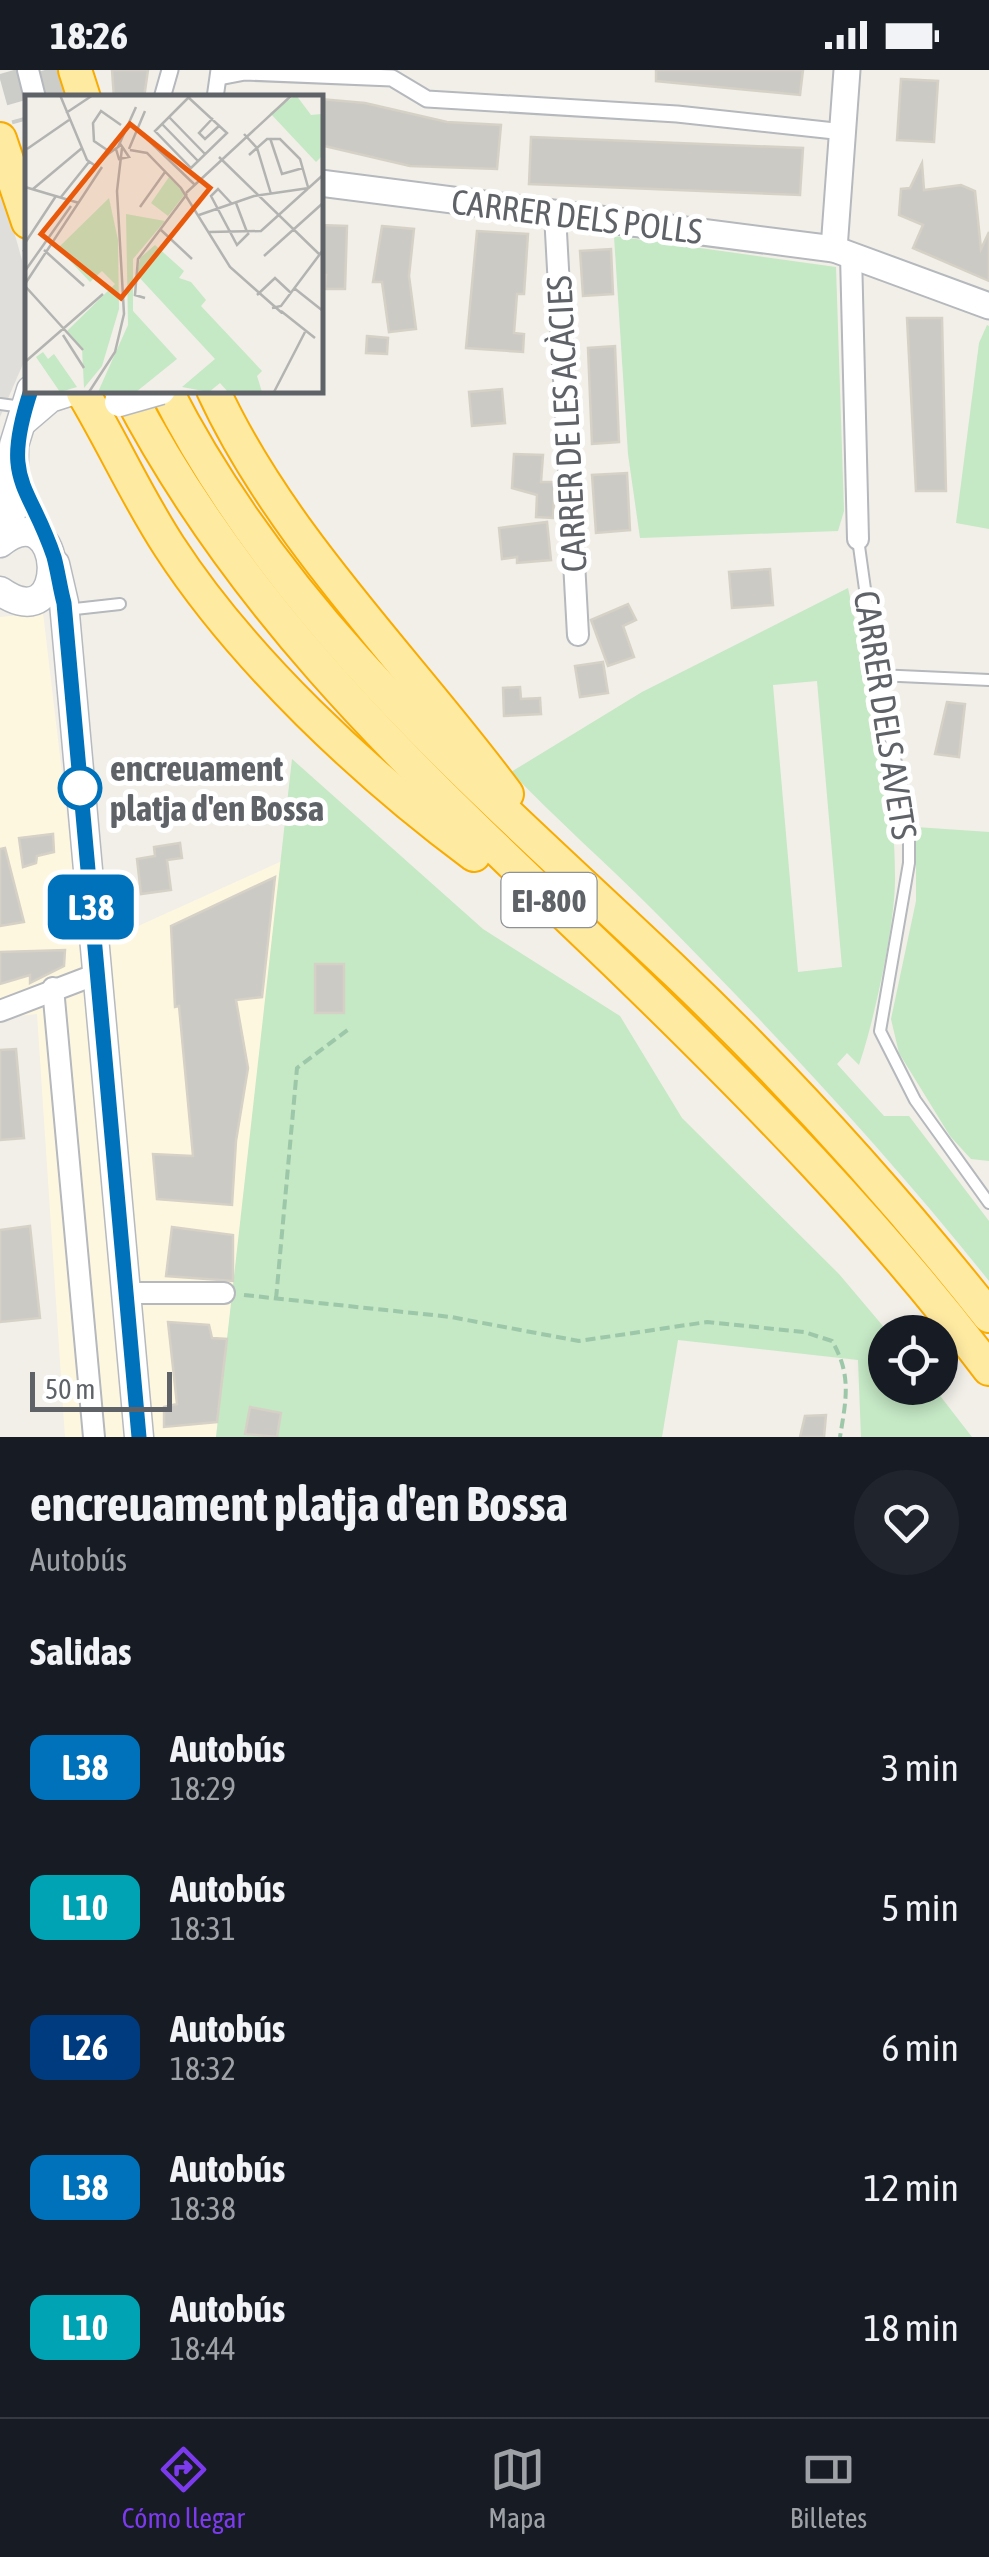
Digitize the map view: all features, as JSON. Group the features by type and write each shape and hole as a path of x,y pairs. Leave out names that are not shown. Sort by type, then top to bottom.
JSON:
{"highway":[{"path":"75,70 83,95"},
{"path":"0,139 25,237"},
{"path":"80,392 169,547 267,667 416,808 514,885 571,921"},
{"name":"EI-800","path":"164,392 234,508 336,640 430,741 763,1058 880,1182 989,1316"},
{"path":"214,392 254,465 291,520 452,720 554,858"},
{"name":"EI-800","path":"123,396 209,528 310,659 404,762 772,1116 856,1205 989,1369"}],"main road":[{"path":"52,557 25,534 2,541 14,484 11,460 18,407 40,405 76,392"},
{"path":"88,392 137,400 158,392"},
{"path":"14,484 52,557 66,621 139,1437"},
{"path":"11,598 48,586 52,557"},
{"path":"11,598 48,608 66,621"}],"street":[{"path":"28,70 35,95"},
{"path":"163,95 170,70"},
{"path":"842,252 847,70"},
{"path":"219,74 392,78 427,99 677,114 844,132"},
{"name":"CARRER DELS POLLS","path":"322,183 842,252 989,306"},
{"name":"CARRER DE LES ACÀCIES","path":"554,214 578,635"},
{"name":"CARRER DELS AVETS","path":"842,252 858,539"},
{"path":"0,1011 97,974"},
{"path":"53,988 94,1437"},
{"path":"126,1293 224,1293"}],"lane":[{"name":"CARRER DELS AVETS","path":"858,539 878,675 909,836 909,864 880,1031 916,1100 989,1202"},
{"path":"66,621 120,604"},
{"path":"878,675 989,680"}],"path":[{"path":"276,1298 297,1068 349,1029"},
{"path":"224,1293 452,1318 579,1341 706,1322 767,1328 832,1342 849,1381 840,1437"}],"shaded area":[{"path":"0,182 22,260 25,359 0,417"},
{"path":"43,613 83,951 282,861 216,1437 65,1437 37,1014 0,1018 0,617"}],"green space":[{"path":"614,236 836,267 844,511 838,531 640,538 628,454"},
{"path":"987,325 989,529 956,523 979,343"},
{"path":"848,588 885,767 895,876 888,944 865,1046 859,1065 847,1053 837,1064 884,1116 909,1116 989,1221 989,1281 868,1137 783,1045 653,910 511,772 642,692","holes":["817,681 842,967 798,972 773,685"]},
{"path":"292,759 483,929 620,1016 682,1118 839,1274 874,1315 868,1315 868,1405 947,1405 972,1437 861,1437 858,1360 678,1340 662,1437 216,1437"},
{"path":"916,827 989,832 989,1161 971,1159 950,1136 899,1053 891,1019 916,901"}],"building":[{"path":"112,70 148,70 144,95 114,95"},
{"path":"656,70 803,70 800,95 656,81"},
{"path":"901,79 938,81 934,142 897,140"},
{"path":"322,99 365,103 447,122 501,125 497,169 410,166 322,145"},
{"path":"531,137 803,148 800,195 529,184"},
{"path":"922,163 924,190 961,185 975,191 981,249 989,232 989,281 913,248 923,225 899,215 901,189 910,188"},
{"path":"322,225 347,226 345,289 325,289 326,275 322,275"},
{"path":"382,226 414,229 409,276 416,329 389,332 382,282 373,282"},
{"path":"477,231 528,234 524,294 517,294 514,333 524,334 523,352 466,348"},
{"path":"611,249 613,294 583,296 580,251"},
{"path":"907,318 942,318 946,491 916,491"},
{"path":"367,336 388,338 387,354 366,353"},
{"path":"615,346 619,442 592,444 588,348"},
{"path":"502,389 505,423 472,426 469,392"},
{"path":"514,454 543,455 541,482 555,482 553,518 536,517 537,495 512,488"},
{"path":"627,473 630,530 596,533 592,475"},
{"path":"547,522 551,560 517,563 517,557 502,559 499,528"},
{"path":"770,569 773,605 732,608 729,572"},
{"path":"628,604 636,620 623,626 634,657 608,666 591,620"},
{"path":"603,662 608,693 580,697 575,666"},
{"path":"520,687 521,699 540,698 541,714 504,716 503,688"},
{"path":"947,702 965,704 959,757 935,754"},
{"path":"53,834 54,852 37,856 36,863 23,867 19,838"},
{"path":"180,843 182,858 167,860 171,890 141,894 137,859 155,856 154,847"},
{"path":"5,848 24,922 0,926 0,849"},
{"path":"275,877 262,997 236,1000 248,1068 236,1141 232,1205 157,1199 153,1154 193,1156 179,1006 175,1007 171,926"},
{"path":"65,950 64,966 30,983 30,975 0,984 0,952"},
{"path":"315,964 344,964 344,1013 315,1013"},
{"path":"16,1049 24,1138 0,1140 0,1050"},
{"path":"30,1226 40,1318 0,1322 0,1230"},
{"path":"172,1227 233,1235 233,1281 166,1276"},
{"path":"168,1322 209,1325 212,1338 227,1339 217,1422 164,1427 164,1407 177,1404"},
{"path":"250,1407 281,1413 277,1437 245,1434"},
{"path":"826,1415 824,1437 800,1437 805,1416"}],"tunnel":[{"path":"14,70 25,109"},
{"path":"45,70 52,95"}],"bus line":[{"name":"L38","path":"30,392 14,445 12,476 54,557 64,603 139,1437"}],"place":[{"name":"encreuament platja d'en Bossa","path":"80,788"}]}
